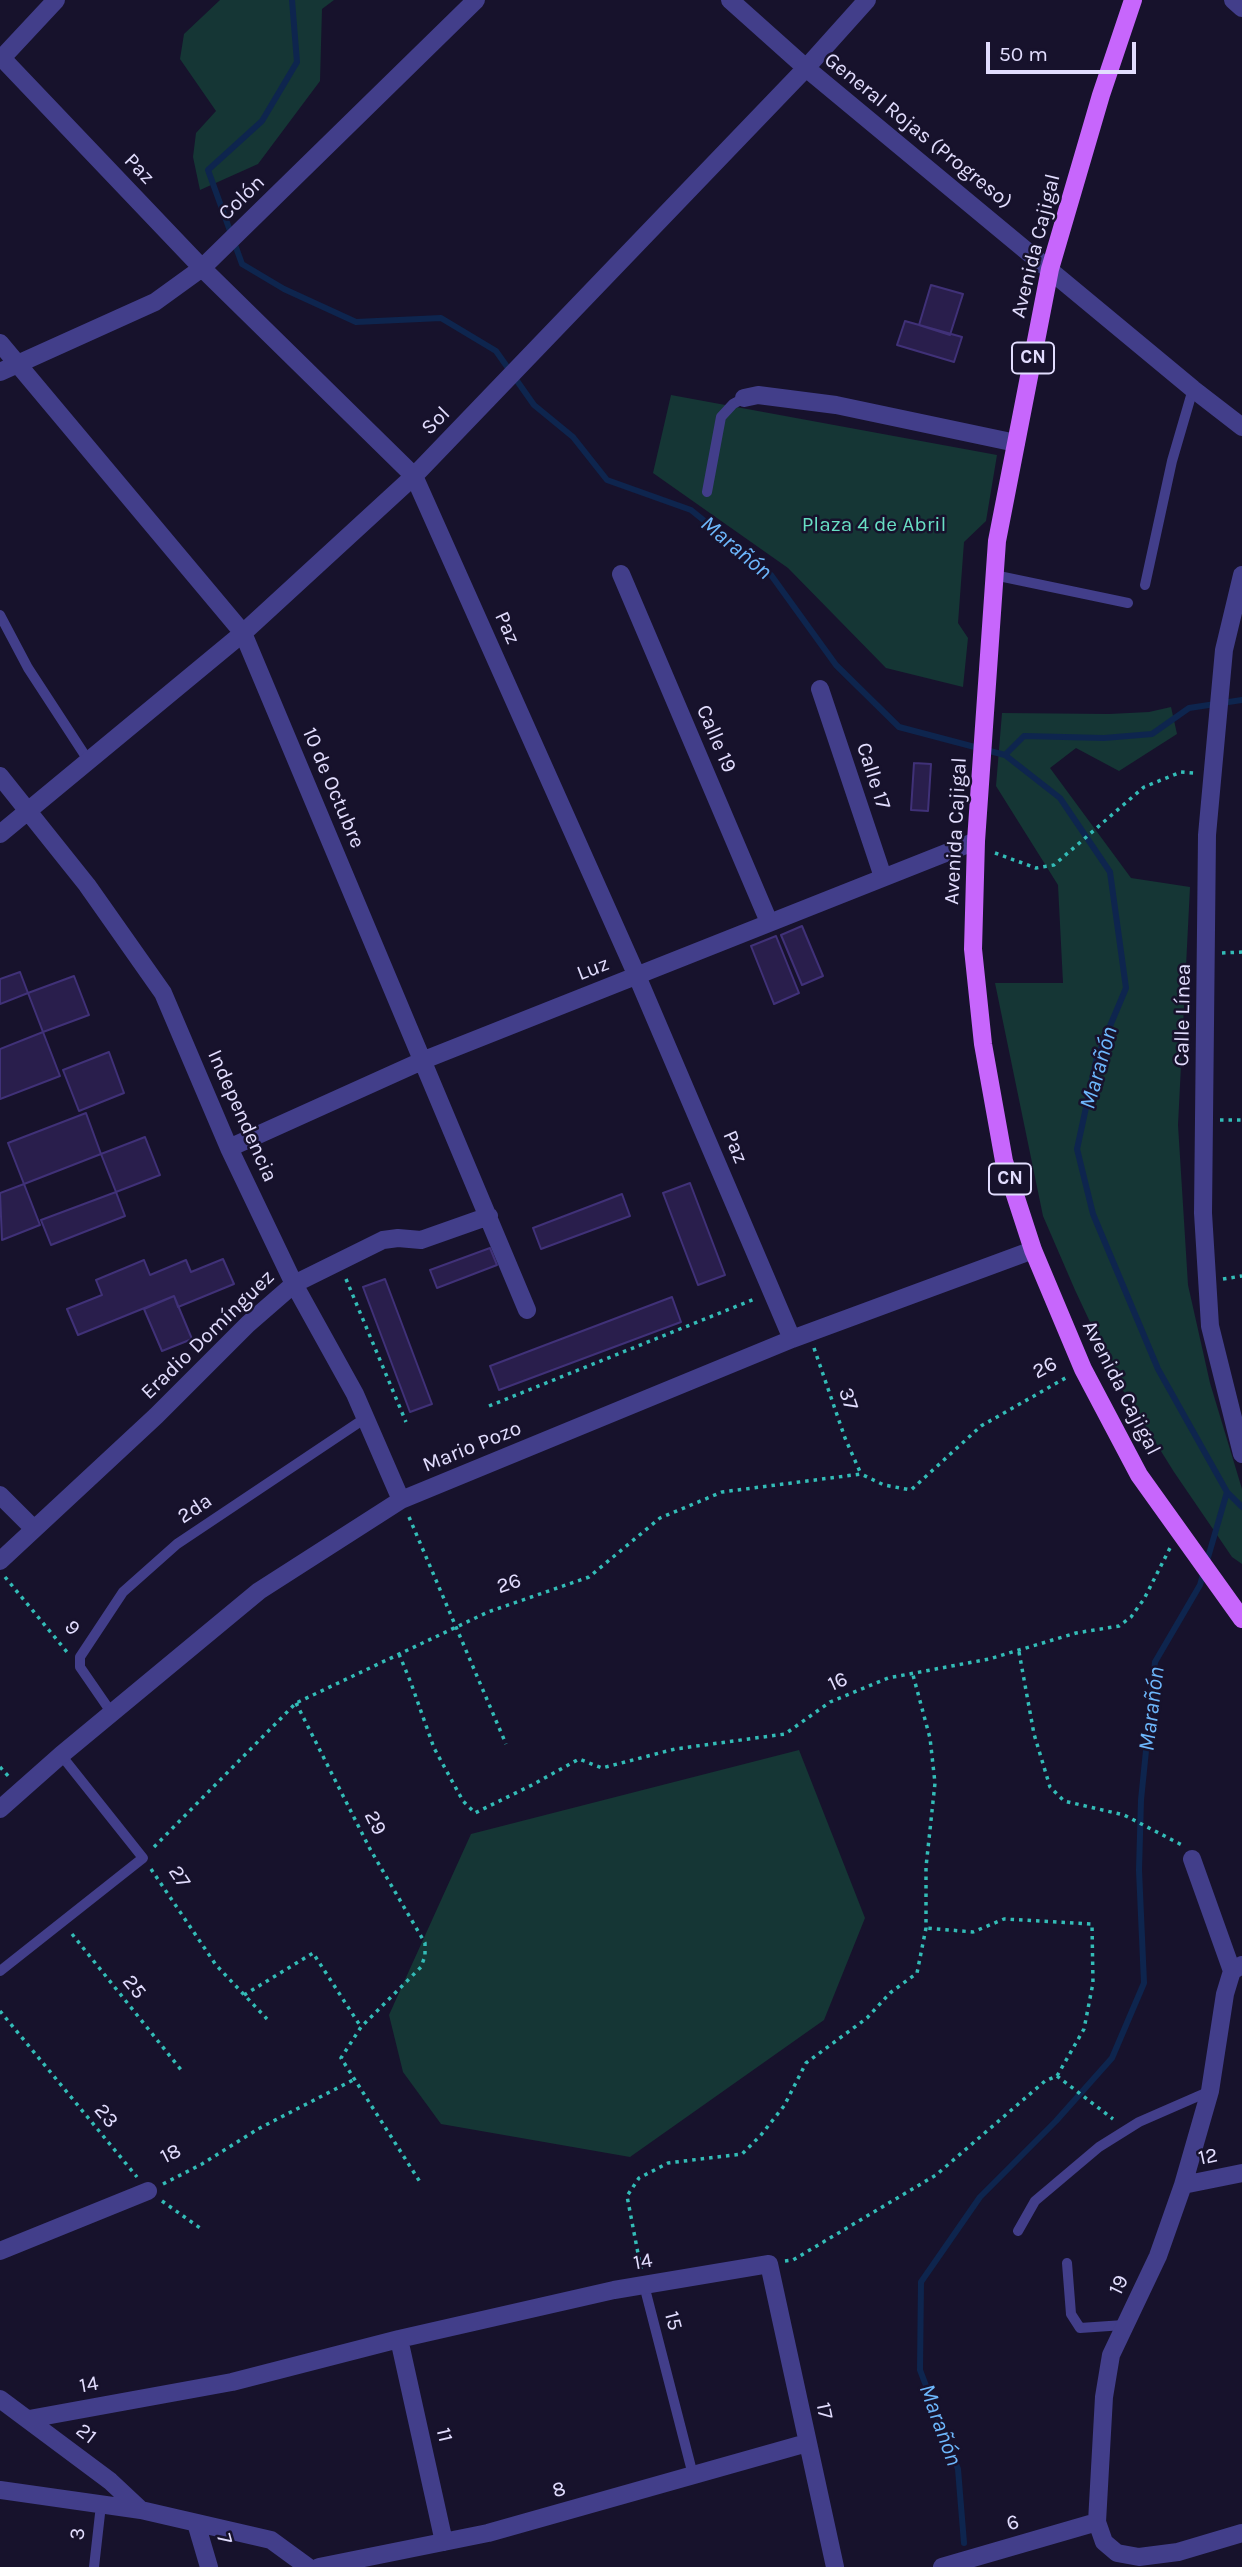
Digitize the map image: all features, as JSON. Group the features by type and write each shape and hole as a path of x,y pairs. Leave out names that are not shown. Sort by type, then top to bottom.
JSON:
{"main road":[{"name":"Avenida Cajigal","path":"1133,0 1101,95 1050,269 997,541 976,844 973,949 984,1044 1004,1161 1033,1250 1083,1368 1139,1475 1238,1614"}],"street":[{"path":"1,58 56,0"},
{"name":"Colón","path":"0,372 155,302 208,262 475,0"},
{"name":"General Rojas (Progreso)","path":"730,0 806,68 1242,427"},
{"name":"Sol","path":"0,834 243,633 414,476 806,68 867,0"},
{"path":"1233,0 1242,8"},
{"name":"Paz","path":"1,58 208,262 414,476 637,976 792,1339"},
{"name":"10 de Octubre","path":"0,343 243,633 527,1310"},
{"path":"744,398 758,395 836,405 1016,443"},
{"name":"Calle 19","path":"621,574 769,922"},
{"name":"Calle Línea","path":"1242,575 1224,650 1207,835 1203,1213 1210,1326 1242,1454"},
{"path":"1224,650 1242,658"},
{"name":"Calle 17","path":"820,689 883,877"},
{"name":"Independencia","path":"0,776 87,885 163,993 229,1148 294,1284 367,1417 401,1500"},
{"name":"Luz","path":"229,1148 424,1060 883,877 976,844"},
{"name":"Eradio Domínguez","path":"0,1561 156,1416 248,1324 294,1284 383,1240 421,1240 489,1216"},
{"name":"Mario Pozo","path":"0,1809 111,1712 259,1591 401,1500 792,1339 1033,1250"},
{"path":"0,1495 33,1529"},
{"path":"1192,1859 1237,1968"},
{"name":"19","path":"1097,2522 1106,2377 1111,2355 1158,2256 1183,2185 1210,2091 1225,1994 1237,1968"},
{"name":"12","path":"1183,2185 1242,2173"},
{"name":"18","path":"0,2251 148,2191"},
{"name":"14","path":"29,2419 232,2382 399,2339 644,2285 769,2264"},
{"name":"17","path":"769,2264 835,2567"},
{"name":"11","path":"399,2339 444,2542"},
{"name":"21","path":"0,2399 110,2481 141,2511"},
{"name":"8","path":"319,2567 488,2533 807,2443"},
{"path":"0,2490 141,2511 271,2540 308,2567"},
{"path":"1097,2522 1104,2542 1117,2553 1139,2557 1180,2559 1242,2533"},
{"name":"6","path":"942,2567 1097,2522"},
{"name":"7","path":"196,2523 209,2567"}],"lane":[{"path":"1145,585 1172,461 1193,389"},
{"path":"707,492 721,417 733,404 744,398"},
{"path":"994,575 1128,603"},
{"path":"0,615 28,668 88,760"},
{"name":"2da","path":"80,1667 84,1649 123,1592 177,1544 367,1417"},
{"name":"9","path":"80,1667 111,1712"},
{"name":"27","path":"61,1755 143,1858"},
{"path":"0,1971 143,1858"},
{"path":"1018,2231 1035,2201 1099,2147 1139,2122 1210,2091"},
{"path":"1067,2263 1071,2314 1080,2328 1124,2325"},
{"name":"15","path":"644,2285 693,2475"},
{"name":"3","path":"94,2567 101,2505"}],"path":[{"path":"976,844 1037,868 1054,865 1144,787 1181,772 1213,775"},
{"path":"339,1262 406,1422"},
{"path":"489,1406 772,1292"},
{"name":"37","path":"809,1333 845,1437 861,1474"},
{"name":"26","path":"143,1858 296,1703 488,1612 589,1577 660,1518 722,1492 861,1474 884,1485 911,1490 981,1426 1083,1368"},
{"path":"401,1500 506,1744"},
{"name":"16","path":"399,1654 434,1748 463,1801 475,1813 579,1759 602,1768 675,1749 785,1734 830,1702 888,1678 1019,1652 1076,1633 1119,1626 1131,1617 1144,1599 1180,1531"},
{"name":"9","path":"0,1572 80,1667"},
{"path":"1019,1652 1034,1734 1050,1787 1064,1801 1124,1815 1178,1842"},
{"path":"644,2285 627,2196 639,2178 668,2163 742,2154 761,2135 783,2106 806,2063 867,2018 890,1993 917,1973 926,1928 926,1867 934,1783 930,1738 913,1675"},
{"name":"29","path":"296,1703 370,1849 425,1942 425,1956 421,1967 361,2027"},
{"name":"27","path":"143,1858 216,1965 267,2019"},
{"path":"769,2264 793,2260 936,2175 1045,2081 1057,2076 1084,2029 1093,1983 1092,1924 1003,1919 973,1932 926,1928"},
{"name":"25","path":"62,1922 183,2071"},
{"path":"244,1995 313,1953 361,2027 341,2058 420,2182"},
{"name":"23","path":"0,2011 148,2191 200,2228"},
{"path":"1057,2076 1117,2122"},
{"name":"18","path":"148,2191 202,2164 258,2129 355,2079"}],"green space":[{"path":"220,0 334,0 322,9 320,81 258,164 200,190 193,157 196,133 216,111 180,59 184,34"},
{"name":"Plaza 4 de Abril","path":"671,395 997,455 986,521 964,542 958,623 968,638 963,687 886,668 788,568 653,473"},
{"path":"1171,707 1177,734 1119,771 1076,748 1050,768 1131,878 1190,887 1178,1125 1188,1285 1210,1383 1242,1489 1242,1564 1232,1557 1119,1384 1043,1216 995,983 1063,983 1058,885 996,786 1002,713 1109,714 1149,712"},
{"path":"799,1750 865,1918 824,2020 630,2157 441,2124 403,2072 389,2015 471,1834"}],"building":[{"path":"931,285 963,294 950,335 919,325"},
{"path":"905,321 962,337 954,362 897,345"},
{"path":"914,763 931,764 928,811 911,810"},
{"path":"802,926 823,976 802,985 781,935"},
{"path":"776,936 799,993 774,1004 751,946"},
{"path":"20,972 28,993 0,1004 0,979"},
{"path":"74,976 89,1015 43,1032 28,993"},
{"path":"43,1032 60,1076 0,1099 0,1049"},
{"path":"109,1052 124,1093 79,1111 63,1070"},
{"path":"86,1113 101,1154 24,1184 8,1143"},
{"path":"145,1137 160,1175 116,1192 101,1154"},
{"path":"690,1183 725,1275 698,1285 663,1193"},
{"path":"24,1184 40,1225 2,1240 0,1193"},
{"path":"116,1192 125,1216 51,1245 41,1220"},
{"path":"622,1194 630,1216 541,1249 533,1228"},
{"path":"490,1248 497,1265 437,1288 430,1270"},
{"path":"223,1259 234,1284 178,1307 174,1296 78,1335 67,1309 102,1295 96,1280 144,1260 150,1275 186,1260 191,1272"},
{"path":"385,1279 432,1404 410,1412 363,1287"},
{"path":"174,1296 192,1339 162,1351 144,1309"},
{"path":"672,1297 681,1322 499,1390 490,1366"}],"waterway":[{"name":"Marañón","path":"292,0 297,62 262,121 208,170 242,264 284,289 356,322 441,318 496,351 534,405 573,437 607,480 691,510 771,575 836,665 899,727 1005,755 1060,798 1110,872 1126,988 1097,1057 1077,1149 1093,1214 1158,1369 1227,1492 1242,1507"},
{"path":"1005,755 1024,736 1104,738 1152,734 1189,708 1242,700"},
{"name":"Marañón","path":"964,2543 958,2469 920,2370 921,2282 980,2197 1056,2121 1112,2058 1144,1983 1139,1870 1141,1800 1155,1662 1200,1585 1227,1492"}]}
